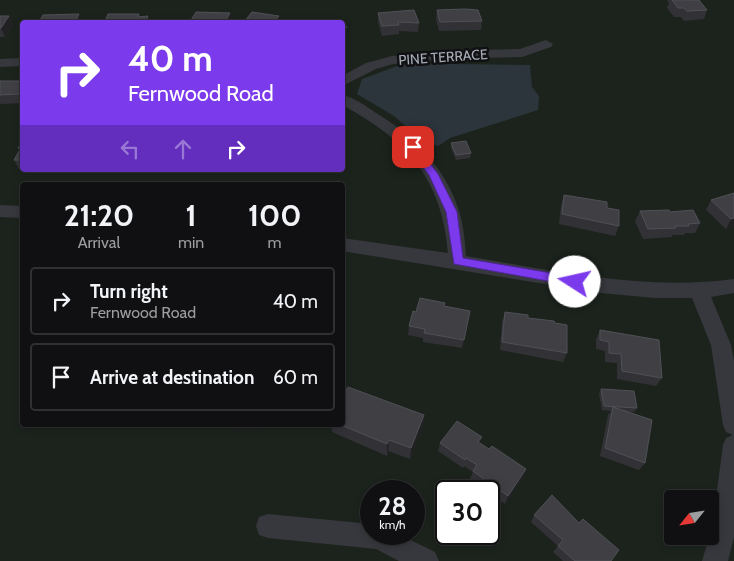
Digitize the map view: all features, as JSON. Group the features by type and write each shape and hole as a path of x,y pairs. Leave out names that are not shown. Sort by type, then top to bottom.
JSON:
{"street":[{"name":"PINE TERRACE","path":"345,80 371,66 392,60 522,53 546,44"},
{"path":"0,63 20,62"},
{"path":"345,101 367,112 413,147 433,174 452,212 458,262"},
{"path":"0,211 20,212"},
{"path":"345,244 594,285 653,290 699,291 710,291 734,286"},
{"path":"699,291 721,345 734,425"},
{"path":"715,561 724,528 734,446"},
{"path":"268,526 378,537 426,561"}],"shaded area":[{"path":"0,0 734,0 734,561 0,561"},
{"path":"400,65 530,65 532,87 539,96 538,110 450,138 438,146 425,143 394,116 357,94 362,79"}],"building":[{"path":"672,0 699,0 707,10 687,11 684,8 678,8"},
{"path":"414,10 419,23 398,22 399,25 382,26 378,13"},
{"path":"437,10 478,10 482,21 440,22"},
{"path":"196,12 230,13 226,20 191,20"},
{"path":"252,12 279,16 276,20 246,20"},
{"path":"79,14 76,20 40,20 43,15"},
{"path":"108,14 139,14 138,17 148,16 147,20 106,20"},
{"path":"0,16 9,16 1,28 0,28"},
{"path":"0,81 20,81 19,94 0,95"},
{"path":"466,141 471,153 456,155 451,143"},
{"path":"20,150 20,160 14,160"},
{"path":"734,193 734,218 731,219 711,200"},
{"path":"564,195 607,202 607,208 619,210 619,226 562,214"},
{"path":"669,210 670,212 693,210 700,223 688,224 689,226 675,226 676,228 648,229 640,211"},
{"path":"420,298 445,303 444,306 470,311 464,340 424,333 425,329 409,326 413,311 416,312"},
{"path":"505,312 528,315 528,318 554,321 555,323 567,325 567,353 502,342"},
{"path":"600,330 659,340 662,378 622,371 621,354 609,353 609,342 600,340"},
{"path":"348,387 424,415 411,448 389,440 387,444 345,427 345,392"},
{"path":"601,389 634,391 637,408 604,406"},
{"path":"613,407 652,420 645,463 605,448"},
{"path":"457,421 482,437 478,442 489,449 492,446 526,469 508,496 500,490 500,480 486,480 473,471 477,465 466,458 465,460 440,443"},
{"path":"552,495 579,523 583,519 619,550 611,561 575,561 558,546 563,540 534,515"}],"route":[{"path":"413,147 433,174 452,212 458,262 575,282"}]}
